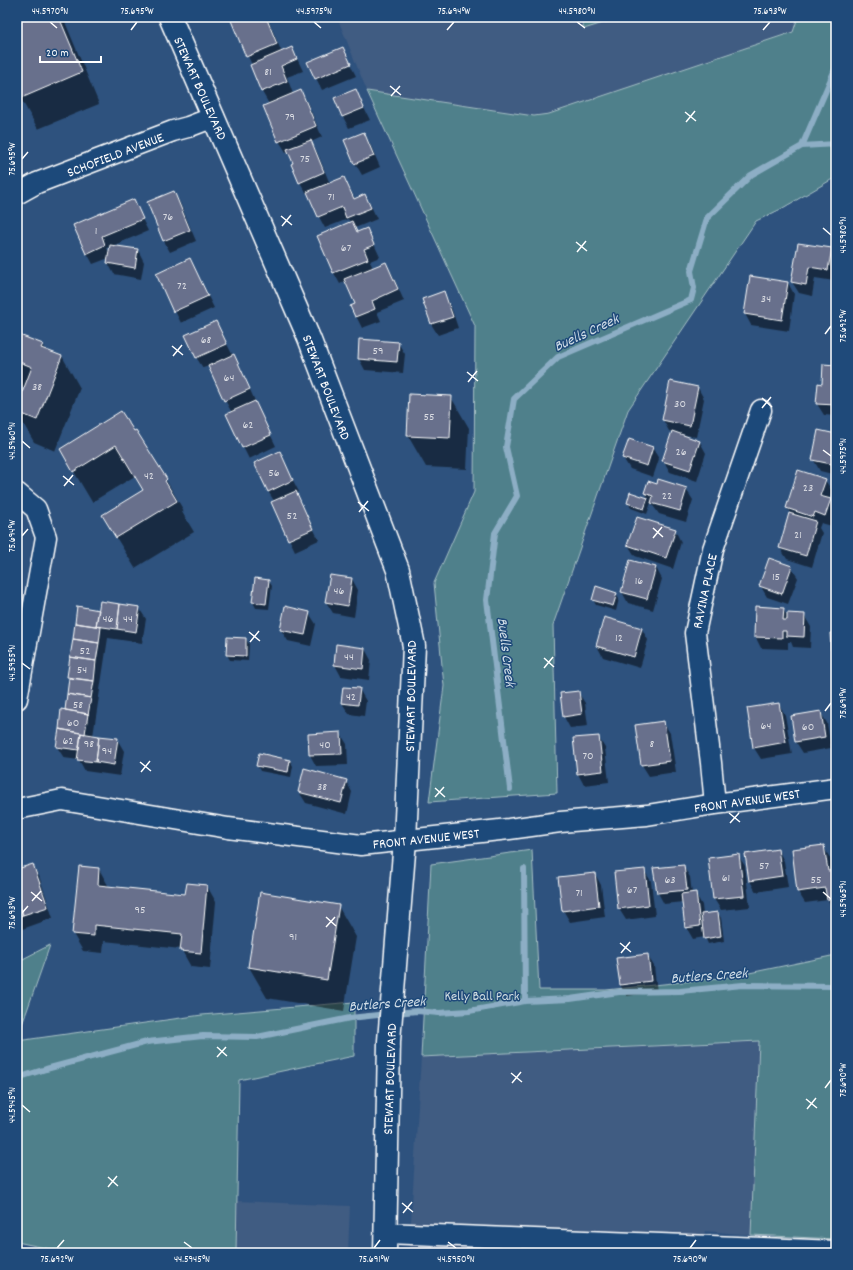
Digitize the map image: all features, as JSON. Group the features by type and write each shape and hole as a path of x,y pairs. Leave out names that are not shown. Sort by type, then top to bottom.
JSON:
{"main road":[{"name":"STEWART BOULEVARD","path":"170,17 309,338 398,570 414,646 405,840 389,1041 385,1243"}],"street":[{"name":"SCHOFIELD AVENUE","path":"17,194 37,183 214,117"},
{"name":"RAVINA PLACE","path":"715,804 695,633 713,548 761,410"},
{"path":"17,493 36,509 46,537 17,699"},
{"name":"FRONT AVENUE WEST","path":"17,809 62,800 228,828 361,845 560,822 647,815 715,804 836,788"},
{"path":"385,1243 836,1251"}],"shaded area":[{"path":"337,17 798,17 793,32 549,114 534,116 367,91"},
{"path":"759,1041 751,1235 705,1231 701,1253 409,1253 421,1057"},
{"path":"237,1201 350,1206 348,1253 236,1253"}],"green space":[{"path":"580,17 622,17 584,29"},
{"path":"798,17 836,17 836,177 781,209 756,221 628,410 553,625 557,793 429,802 444,686 434,583 474,492 475,326 367,91 534,116 549,114 793,32"},
{"name":"Kelly Ball Park","path":"532,850 539,990 606,990 730,977 836,955 836,1239 751,1235 759,1041 421,1057 431,864"},
{"path":"50,945 17,1039 17,962"},
{"path":"354,1002 354,1056 239,1080 236,1253 69,1253 17,1242 17,1041 202,1015"}],"building":[{"path":"17,17 59,17 82,72 19,99 17,94"},
{"path":"266,17 277,44 246,57 230,18"},
{"path":"292,47 297,59 281,66 287,81 261,92 250,65"},
{"path":"343,47 351,64 315,79 307,62"},
{"path":"356,89 364,108 342,117 334,98"},
{"path":"301,90 316,126 278,142 263,106"},
{"path":"364,132 374,156 354,164 344,140"},
{"path":"311,140 324,172 299,183 291,164 293,163 287,149"},
{"path":"344,177 354,199 365,194 371,208 346,218 342,207 318,217 307,192"},
{"path":"174,191 190,230 163,241 147,202"},
{"path":"134,199 143,219 102,236 105,245 86,254 73,225"},
{"path":"352,221 357,232 367,228 374,245 364,249 368,259 333,273 317,236"},
{"path":"798,243 832,248 828,270 809,267 806,285 791,282"},
{"path":"110,245 138,249 135,268 107,263"},
{"path":"190,258 208,296 173,312 156,274"},
{"path":"386,262 398,289 372,301 375,309 355,317 350,306 355,304 344,279"},
{"path":"750,276 788,282 782,320 744,314"},
{"path":"444,291 453,317 431,324 422,299"},
{"path":"216,321 227,344 196,358 185,335"},
{"path":"17,334 43,344 41,348 62,356 37,420 17,412 17,406 32,367 17,361"},
{"path":"359,339 399,342 397,362 358,359"},
{"path":"234,354 250,389 224,401 208,366"},
{"path":"823,364 836,365 836,405 816,404 818,383 822,384"},
{"path":"670,381 698,387 690,426 662,420"},
{"path":"409,394 452,396 450,438 407,436"},
{"path":"255,401 271,435 242,448 226,414"},
{"path":"121,411 134,431 136,430 167,479 165,481 177,501 116,538 102,515 143,490 116,445 73,472 60,449"},
{"path":"818,430 836,434 836,465 812,460"},
{"path":"672,431 700,441 690,470 662,461"},
{"path":"629,439 653,447 647,466 622,458"},
{"path":"280,451 293,480 268,492 254,463"},
{"path":"798,470 826,479 820,496 831,499 825,516 815,512 813,517 786,508"},
{"path":"658,479 687,488 680,511 651,503 653,496 644,493 648,481 657,484"},
{"path":"296,491 313,529 288,540 271,502"},
{"path":"630,492 648,498 644,509 627,503"},
{"path":"789,513 816,521 806,556 779,548"},
{"path":"637,517 676,529 666,558 627,545"},
{"path":"769,558 792,566 782,594 759,586"},
{"path":"630,560 656,567 647,599 621,592"},
{"path":"330,575 352,578 348,606 325,602"},
{"path":"255,578 269,580 266,604 252,602"},
{"path":"596,586 617,593 613,606 592,600"},
{"path":"100,601 120,604 117,629 96,626"},
{"path":"120,604 140,607 136,632 117,629"},
{"path":"77,606 99,610 96,626 75,623"},
{"path":"285,606 310,612 305,635 280,630"},
{"path":"755,606 784,608 783,620 787,620 787,613 805,614 804,637 786,636 786,631 782,631 782,638 754,637"},
{"path":"604,617 642,628 634,657 596,646"},
{"path":"75,623 101,627 99,643 73,639"},
{"path":"830,633 836,633 836,649 831,650"},
{"path":"227,637 246,638 246,656 226,655"},
{"path":"73,639 99,643 96,661 70,657"},
{"path":"336,644 365,648 363,669 334,665"},
{"path":"70,657 96,661 94,681 67,677"},
{"path":"69,678 94,681 91,698 67,694"},
{"path":"343,687 360,688 358,705 341,703"},
{"path":"579,691 582,714 563,717 560,693"},
{"path":"67,694 91,698 88,715 65,710"},
{"path":"779,703 786,742 753,748 747,708"},
{"path":"61,709 88,714 85,734 59,729"},
{"path":"821,711 825,737 795,742 791,716"},
{"path":"664,721 670,761 641,765 635,725"},
{"path":"59,729 81,733 79,750 56,747"},
{"path":"341,732 342,754 309,755 308,734"},
{"path":"81,733 99,736 96,762 77,760"},
{"path":"99,736 118,738 114,765 96,762"},
{"path":"599,736 603,771 577,774 573,738"},
{"path":"259,753 290,760 288,772 256,766"},
{"path":"304,768 347,780 341,803 298,792"},
{"path":"824,845 828,871 836,870 836,898 827,900 825,888 797,892 792,849"},
{"path":"778,849 782,876 749,881 745,854"},
{"path":"739,854 744,896 713,899 708,858"},
{"path":"33,864 48,907 23,915 17,898 17,869"},
{"path":"684,865 687,890 657,893 653,868"},
{"path":"79,866 99,868 98,885 185,894 187,883 207,885 201,953 180,951 182,934 94,925 94,936 72,934"},
{"path":"645,869 649,905 618,909 614,872"},
{"path":"595,873 599,906 562,911 558,877"},
{"path":"260,892 339,905 327,980 248,967"},
{"path":"696,892 700,926 685,928 681,894"},
{"path":"17,898 23,915 17,917"},
{"path":"718,912 721,936 704,939 701,914"},
{"path":"648,954 651,981 620,985 616,958"}],"waterway":[{"name":"Buells Creek","path":"510,789 487,600 495,533 517,496 506,447 514,399 558,357 691,300 694,288 691,271 707,218 751,175 802,146 836,67"},
{"path":"802,146 836,144"},
{"name":"Buells Creek","path":"524,869 525,1001"},
{"name":"Butlers Creek","path":"396,1013 417,1011 439,1013 469,1011 525,1001 570,999 619,992 680,991 743,985 836,986"},
{"name":"Butlers Creek","path":"17,1078 147,1042 203,1036 257,1037 350,1018 387,1014"}]}
